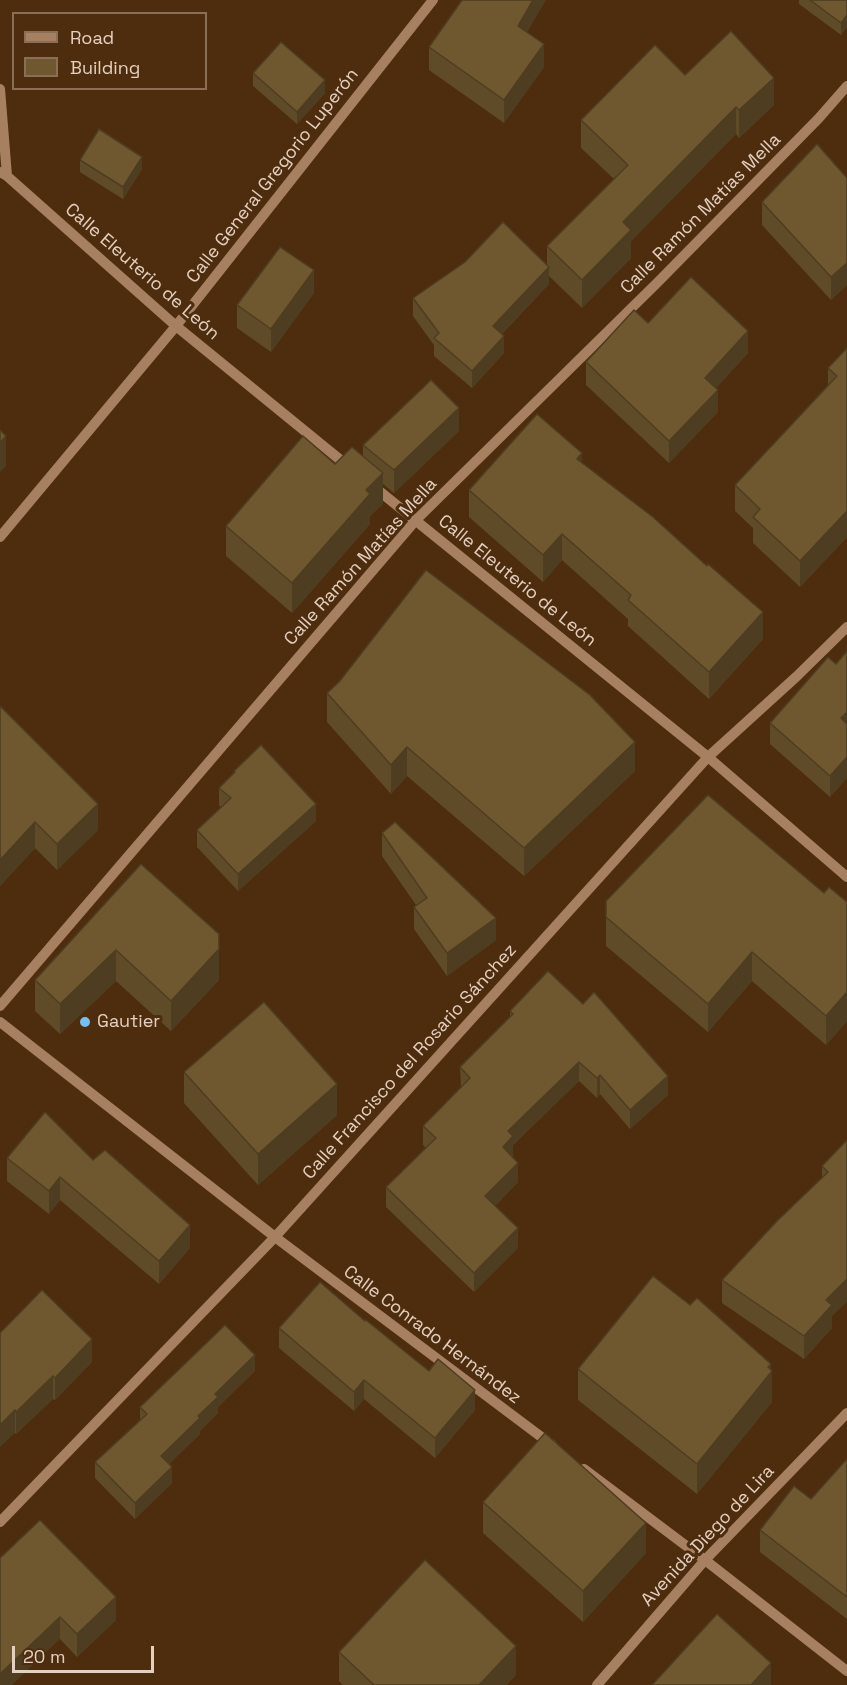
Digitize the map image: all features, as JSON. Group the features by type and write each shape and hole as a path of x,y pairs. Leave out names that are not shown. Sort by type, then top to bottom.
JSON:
{"street":[{"name":"Calle General Gregorio Luperón","path":"0,537 176,326 433,0"},
{"name":"Calle Ramón Matías Mella","path":"0,1006 416,520 658,282 819,118 847,86"},
{"path":"0,89 3,174"},
{"name":"Calle Eleuterio de León","path":"3,174 176,326 708,757 847,877"},
{"name":"Calle Francisco del Rosario Sánchez","path":"0,1522 274,1238 708,757 847,627"},
{"name":"Calle Conrado Hernández","path":"0,1022 274,1238 562,1452"},
{"name":"Avenida Diego de Lira","path":"597,1685 705,1560 847,1413"},
{"path":"571,1460 705,1560 847,1671"}],"building":[{"path":"462,0 533,0 518,26 544,44 504,100 429,47"},
{"path":"810,0 847,0 847,15 841,23"},
{"path":"731,31 774,78 739,110 736,107 623,222 631,230 582,280 547,246 628,165 581,120 655,45 685,75"},
{"path":"281,42 325,80 297,112 253,73"},
{"path":"99,129 142,157 123,187 80,160"},
{"path":"817,144 847,178 847,263 831,277 762,202"},
{"path":"503,222 549,267 493,326 504,336 472,371 434,338 439,333 413,298 465,262"},
{"path":"280,247 314,270 271,329 237,305"},
{"path":"691,277 748,331 705,378 718,390 669,441 586,362 634,310 648,323"},
{"path":"847,348 847,511 800,561 753,517 760,509 735,485 837,376 828,368"},
{"path":"431,380 459,408 394,470 363,445"},
{"path":"537,414 582,453 577,459 653,517 763,612 709,672 628,600 631,595 562,534 543,555 469,490"},
{"path":"0,430 6,436 0,443"},
{"path":"303,436 335,464 352,447 383,473 366,490 370,494 292,583 226,526"},
{"path":"426,570 590,695 635,742 524,848 407,747 391,765 327,693 339,682"},
{"path":"847,651 847,712 841,718 847,724 847,757 830,776 770,723 828,657 836,664"},
{"path":"0,706 98,804 57,844 35,822 0,860"},
{"path":"261,745 316,804 238,874 197,830 231,798 219,788"},
{"path":"708,795 824,893 829,887 847,902 847,992 826,1016 752,952 708,1004 606,917 606,901"},
{"path":"395,822 496,918 447,953 414,907 427,898 382,833"},
{"path":"141,864 219,934 219,949 171,1001 116,950 60,1004 35,980"},
{"path":"548,971 583,1004 594,992 668,1076 630,1110 600,1075 597,1078 579,1062 508,1131 513,1136 503,1147 518,1163 485,1196 518,1228 474,1273 386,1187 436,1138 423,1126 470,1078 460,1067 513,1014 510,1011"},
{"path":"264,1002 337,1084 258,1154 184,1072"},
{"path":"45,1112 93,1160 105,1150 190,1225 159,1261 60,1177 49,1191 7,1158"},
{"path":"847,1140 847,1279 826,1300 832,1305 804,1336 722,1280 777,1221 828,1172 822,1166"},
{"path":"653,1276 690,1305 697,1298 771,1364 768,1367 772,1371 697,1464 578,1369"},
{"path":"320,1282 429,1371 438,1359 475,1390 435,1438 364,1380 354,1392 279,1328"},
{"path":"42,1290 92,1339 55,1378 53,1376 0,1425 0,1333"},
{"path":"225,1325 255,1355 215,1394 218,1397 198,1416 200,1418 161,1456 172,1467 135,1503 95,1462 147,1414 140,1407"},
{"path":"545,1433 646,1523 583,1591 483,1502"},
{"path":"847,1459 847,1597 760,1530 794,1486 811,1499"},
{"path":"40,1520 116,1597 77,1634 60,1617 0,1674 0,1558"},
{"path":"425,1560 516,1646 479,1685 374,1685 339,1652"},
{"path":"717,1614 771,1663 751,1685 652,1685"}],"place":[{"name":"Gautier","path":"85,1022"}]}
